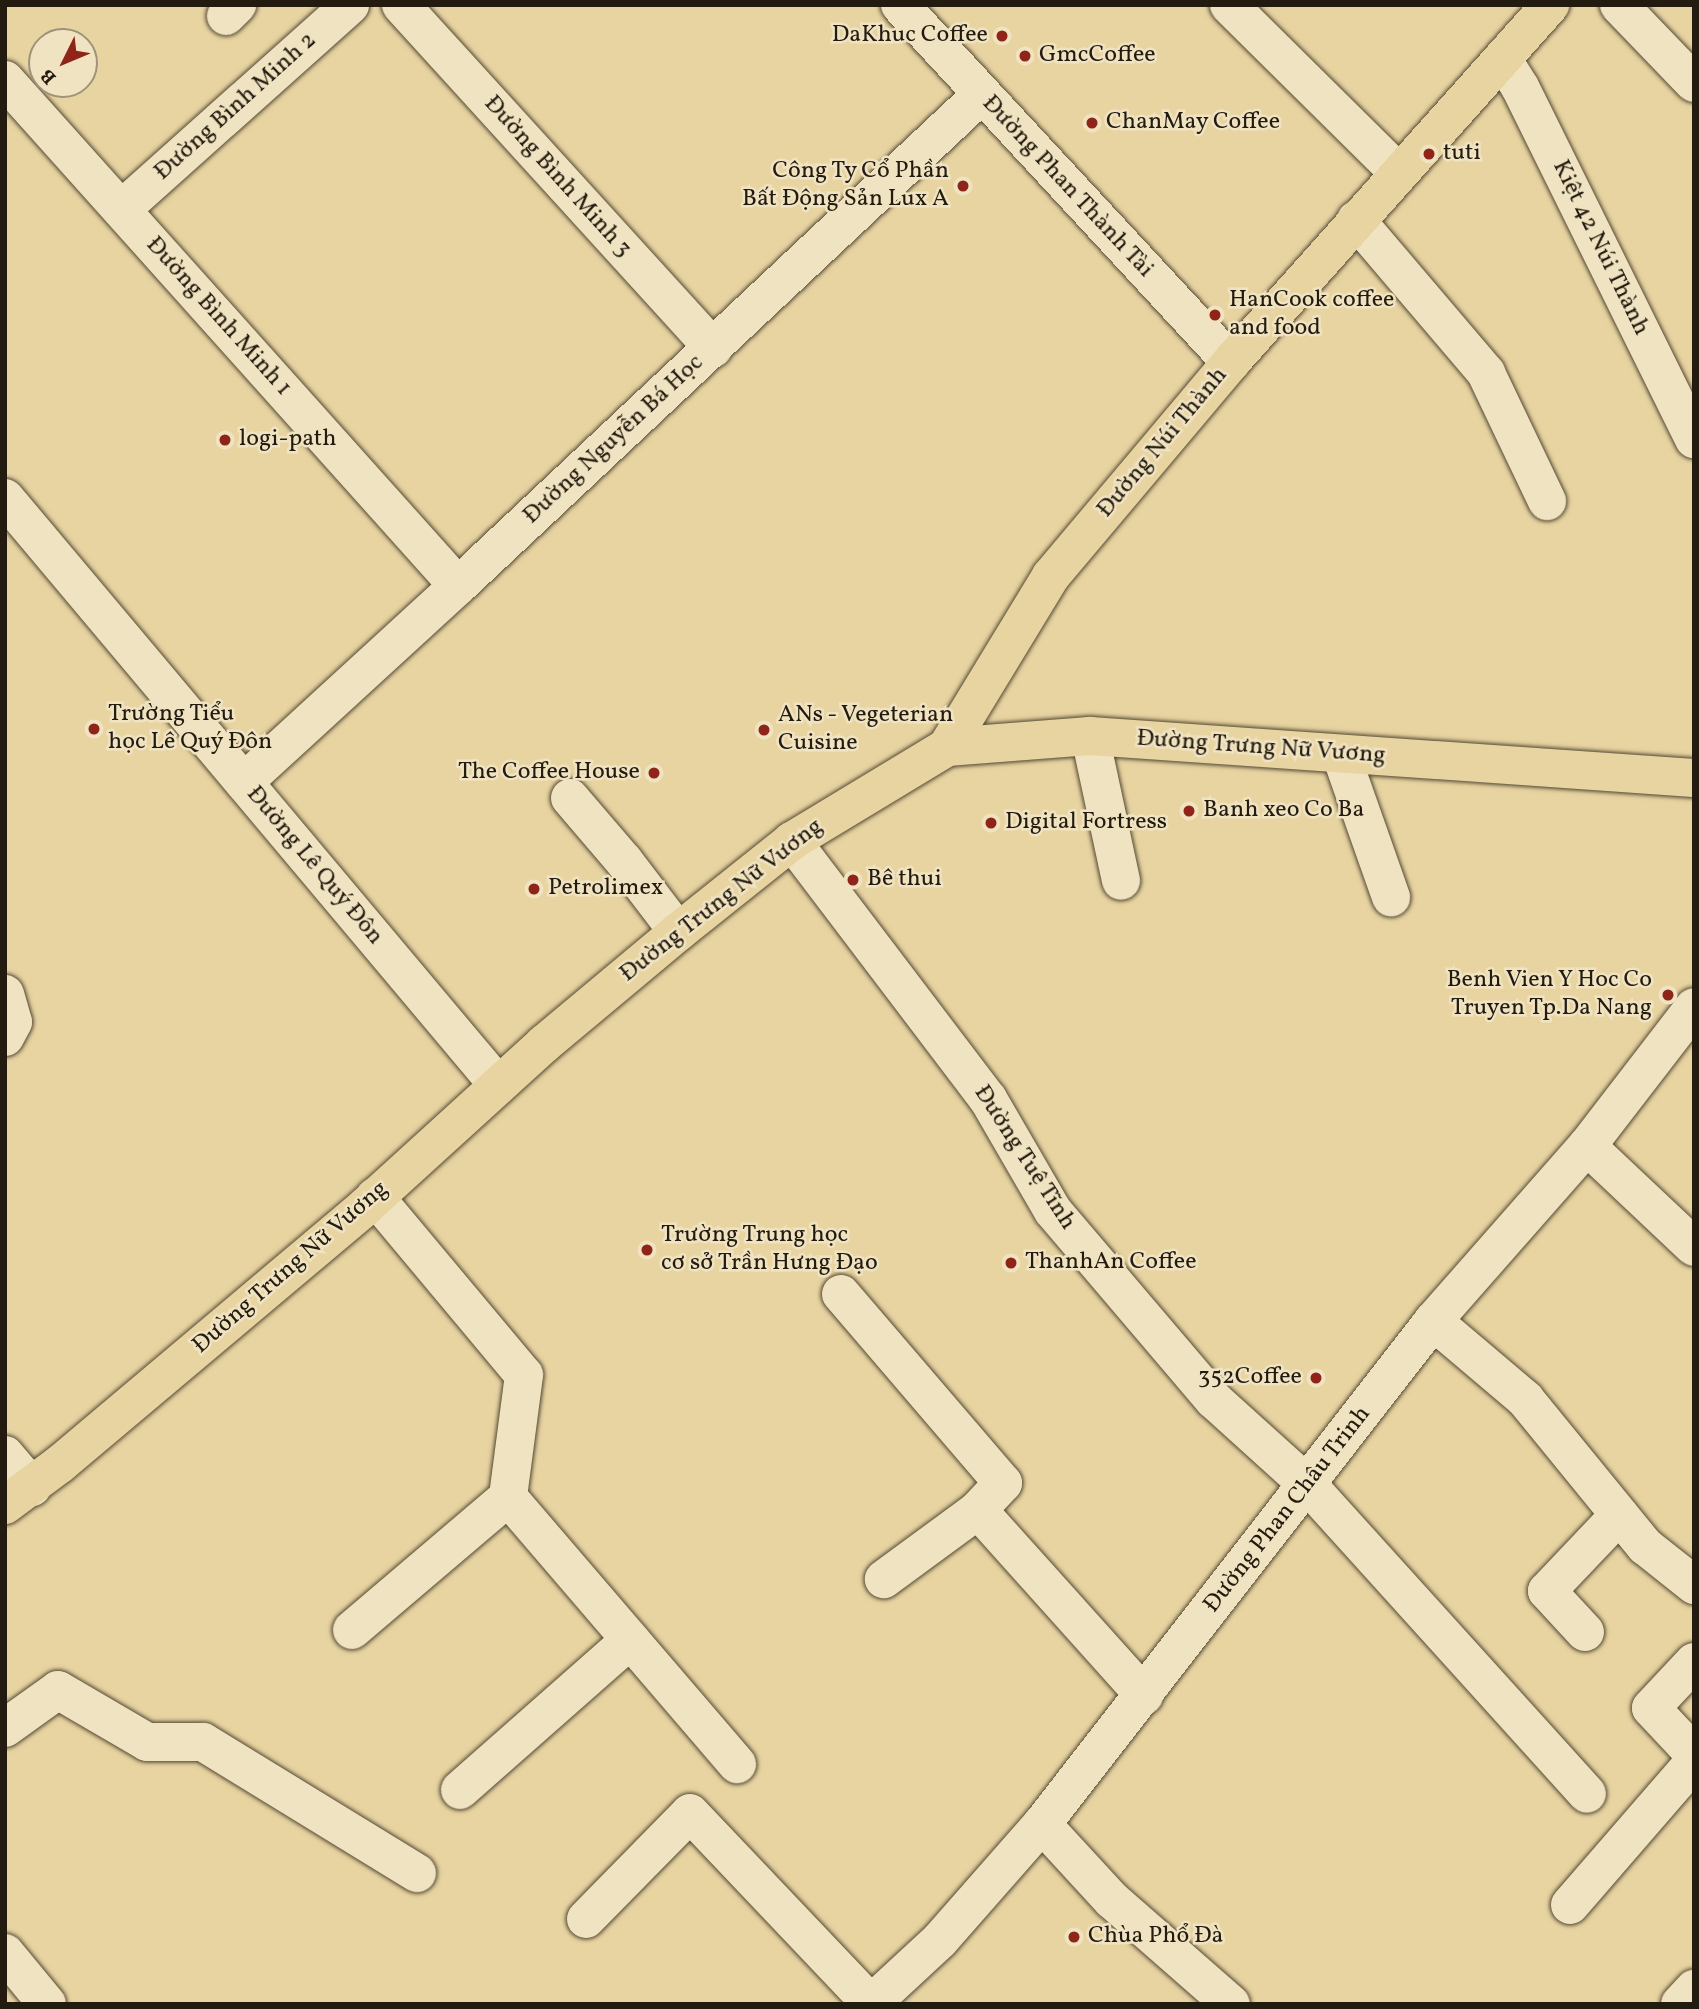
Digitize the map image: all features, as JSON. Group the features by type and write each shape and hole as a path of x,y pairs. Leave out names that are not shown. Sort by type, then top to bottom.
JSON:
{"main road":[{"name":"Đường Núi Thành","path":"947,747 1051,576 1231,362 1550,5"},
{"name":"Đường Trưng Nữ Vương","path":"19,1496 375,1198 498,1085 678,932 792,841 947,747 1090,736 1694,778"}],"street":[{"name":"Đường Bình Minh 2","path":"122,209 350,5"},
{"name":"Đường Bình Minh 3","path":"401,5 713,348"},
{"path":"1229,5 1398,172"},
{"path":"1619,5 1694,83"},
{"name":"Đường Phan Thành Tài","path":"903,7 981,95 1231,362"},
{"name":"Kiệt 42 Núi Thành","path":"1503,60 1520,87 1694,439"},
{"name":"Đường Bình Minh 1","path":"5,80 458,586"},
{"name":"Đường Nguyễn Bá Học","path":"244,782 458,586 981,95"},
{"path":"1356,220 1486,373 1547,501"},
{"name":"Đường Lê Quý Đôn","path":"11,516 244,782 498,1085"},
{"path":"1090,736 1121,881"},
{"path":"1341,755 1391,897"},
{"path":"570,798 624,861 678,932"},
{"name":"Đường Tuệ Tĩnh","path":"792,841 988,1099 1053,1211 1214,1400 1308,1485 1587,1794"},
{"path":"5,994 13,1022 5,1037"},
{"name":"Đường Phan Châu Trinh","path":"872,2004 940,1940 1042,1824 1433,1321 1587,1146 1694,1007"},
{"path":"1587,1146 1694,1247"},
{"path":"352,1630 508,1497 524,1375 375,1198"},
{"path":"841,1294 1003,1483 978,1510 884,1579"},
{"path":"1433,1321 1525,1399 1645,1546 1694,1585"},
{"path":"5,1455 19,1496"},
{"path":"508,1497 737,1764"},
{"path":"978,1510 1144,1695"},
{"path":"1585,1632 1547,1591 1619,1515"},
{"path":"460,1790 630,1640"},
{"path":"1694,1662 1651,1708 1694,1754"},
{"path":"5,1728 58,1690 147,1742 203,1742 417,1872"},
{"path":"1570,1905 1694,1762"},
{"path":"586,1919 690,1812 872,2004"},
{"path":"1042,1824 1112,1900 1231,2004"},
{"path":"5,1953 47,2004"},
{"path":"1680,2004 1694,1989"}],"place":[{"name":"DaKhuc Coffee","path":"1002,36"},
{"name":"GmcCoffee","path":"1025,56"},
{"name":"ChanMay Coffee","path":"1092,123"},
{"name":"tuti","path":"1429,154"},
{"name":"Công Ty Cổ Phần Bất Động Sản Lux A","path":"963,186"},
{"name":"HanCook coffee and food","path":"1215,315"},
{"name":"logi-path","path":"225,440"},
{"name":"Trường Tiểu học Lê Quý Đôn","path":"94,729"},
{"name":"ANs - Vegeterian Cuisine","path":"764,730"},
{"name":"The Coffee House","path":"654,773"},
{"name":"Banh xeo Co Ba","path":"1189,811"},
{"name":"Digital Fortress","path":"991,823"},
{"name":"Bê thui","path":"853,880"},
{"name":"Petrolimex","path":"534,889"},
{"name":"Benh Vien Y Hoc Co Truyen Tp.Da Nang","path":"1668,995"},
{"name":"Trường Trung học cơ sở Trần Hưng Đạo","path":"647,1250"},
{"name":"ThanhAn Coffee","path":"1011,1263"},
{"name":"352Coffee","path":"1316,1378"},
{"name":"Chùa Phổ Đà","path":"1074,1937"}]}
